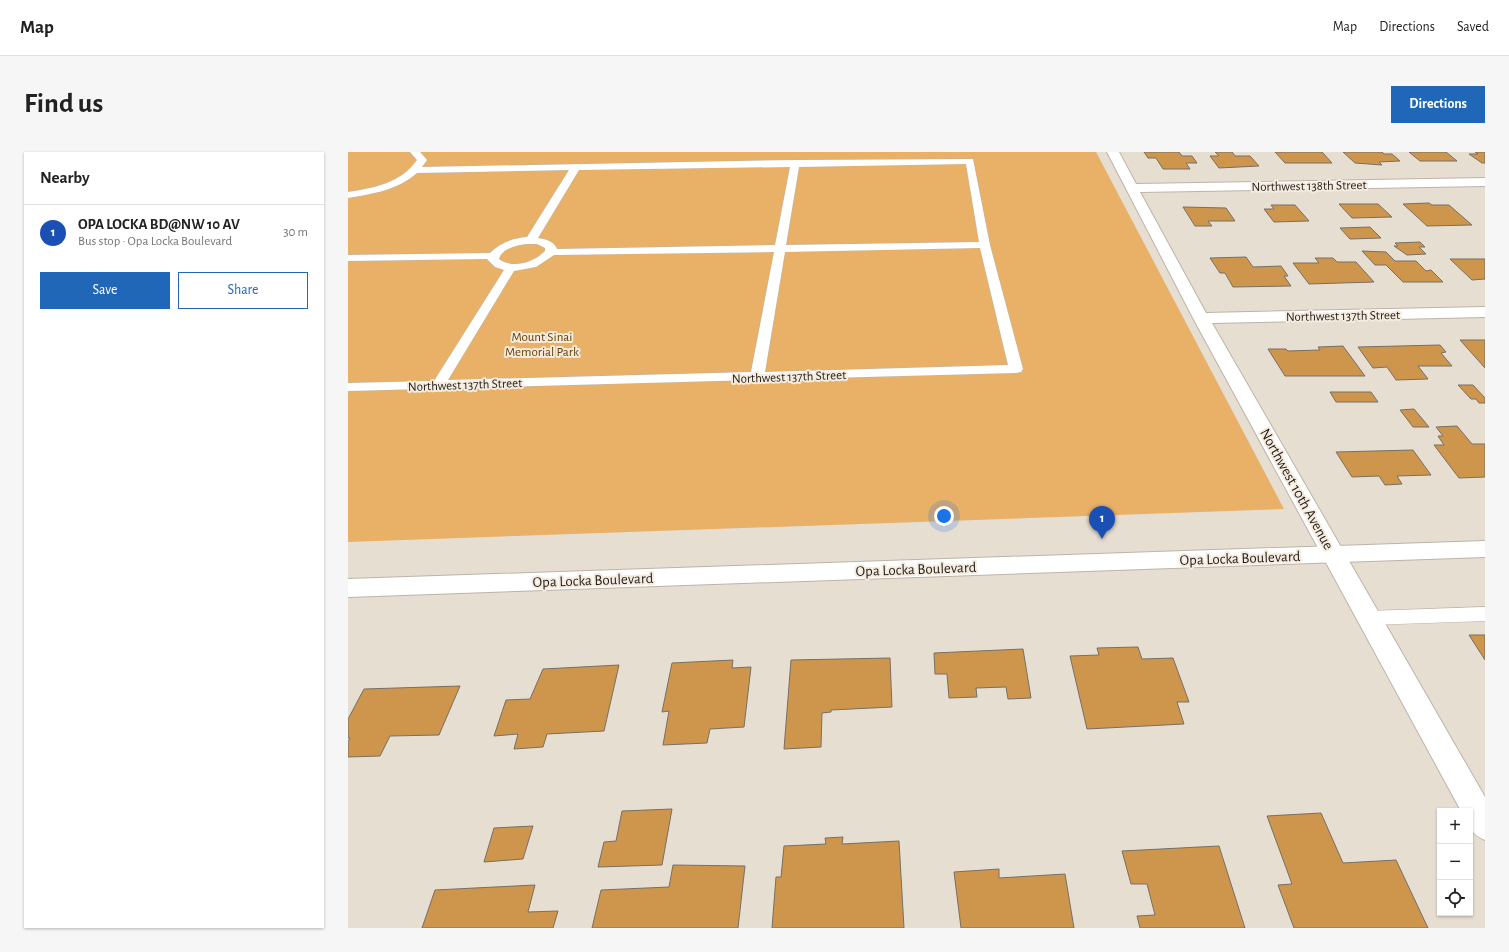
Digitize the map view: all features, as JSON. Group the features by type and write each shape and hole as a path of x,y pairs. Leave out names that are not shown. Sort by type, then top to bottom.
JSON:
{"street":[{"name":"Northwest 10th Avenue","path":"1113,152 1201,318 1485,825"},
{"name":"Northwest 138th Street","path":"1133,188 1485,182"},
{"name":"Northwest 137th Street","path":"1201,318 1485,312"},
{"name":"Opa Locka Boulevard","path":"348,588 1485,549"}],"lane":[{"path":"348,195 378,189 402,180 417,170 422,160 415,152"},
{"name":"Northwest 137th Street","path":"348,387 1016,369 985,245 970,161 795,164"},
{"path":"417,170 795,164 757,376"},
{"path":"530,241 576,167"},
{"path":"348,258 493,256 496,252 507,246 530,241 547,244 551,247 551,252"},
{"path":"493,256 493,260 496,264 512,267 526,266 540,261 551,252 985,245"},
{"path":"438,385 512,267"},
{"path":"1369,618 1485,614"}],"green space":[{"name":"Mount Sinai Memorial Park","path":"348,152 1096,152 1284,509 348,542"}],"building":[{"path":"1144,152 1179,152 1182,156 1192,156 1197,163 1186,163 1190,169 1163,169 1156,158 1148,158"},
{"path":"1215,152 1232,152 1235,156 1250,156 1259,166 1219,168 1210,156 1219,156"},
{"path":"1275,152 1322,152 1332,163 1285,163"},
{"path":"1343,152 1382,152 1384,154 1392,154 1400,161 1379,162 1382,165 1355,163"},
{"path":"1409,152 1446,152 1457,161 1420,161"},
{"path":"1475,152 1485,152 1485,163 1482,163 1469,154 1478,154"},
{"path":"1429,203 1432,205 1449,205 1472,225 1427,226 1403,204"},
{"path":"1339,204 1378,204 1392,217 1352,218"},
{"path":"1271,205 1295,205 1309,221 1274,222 1264,209 1274,209"},
{"path":"1183,207 1226,208 1235,221 1208,221 1212,226 1195,226"},
{"path":"1370,227 1381,238 1350,239 1340,228"},
{"path":"1420,242 1425,247 1419,247 1426,254 1407,255 1394,246 1398,246 1395,243"},
{"path":"1362,251 1386,252 1395,261 1416,261 1426,271 1431,270 1443,282 1403,282 1386,265 1375,265"},
{"path":"1246,257 1253,267 1281,266 1288,276 1284,276 1291,286 1233,287 1225,273 1220,273 1210,258"},
{"path":"1315,258 1333,258 1337,262 1356,262 1374,282 1309,284 1293,263 1319,263"},
{"path":"1450,259 1485,259 1485,279 1472,280"},
{"path":"1460,340 1485,340 1485,368"},
{"path":"1440,345 1446,352 1441,353 1452,366 1418,366 1428,379 1396,380 1387,367 1373,368 1358,347"},
{"path":"1343,346 1365,376 1285,376 1268,349 1286,349 1288,351 1320,350 1318,347"},
{"path":"1458,385 1473,385 1485,398 1485,403 1479,403 1476,399 1471,399"},
{"path":"1330,392 1371,392 1378,402 1336,402"},
{"path":"1414,409 1429,427 1413,427 1400,410"},
{"path":"1457,426 1472,444 1485,444 1485,477 1459,478 1434,445 1444,445 1438,436 1443,436 1436,427"},
{"path":"1413,450 1431,475 1397,476 1402,484 1385,485 1379,476 1352,477 1336,452"},
{"path":"1469,635 1485,635 1485,660"},
{"path":"1138,647 1142,659 1173,658 1189,702 1177,702 1184,724 1087,729 1070,656 1099,655 1097,648"},
{"path":"1023,649 1031,698 1008,699 1006,687 976,688 977,697 949,698 947,674 935,674 934,653"},
{"path":"890,658 892,707 831,710 831,712 822,713 821,747 784,749 791,660"},
{"path":"733,660 732,668 751,667 744,727 710,729 707,743 663,745 669,711 662,712 672,663"},
{"path":"619,665 604,731 547,734 543,747 514,749 518,734 494,736 506,700 530,699 543,669"},
{"path":"460,686 439,735 390,736 380,756 348,757 348,742 350,738 348,738 348,719 364,689"},
{"path":"672,809 662,865 598,867 604,842 616,841 622,811"},
{"path":"1321,813 1343,863 1396,860 1428,928 1294,928 1278,885 1292,884 1267,816"},
{"path":"533,826 523,859 484,862 494,828"},
{"path":"843,837 842,844 899,841 904,928 772,928 776,877 781,877 784,846 826,844 825,838"},
{"path":"1219,846 1245,928 1140,928 1137,916 1155,915 1147,884 1131,884 1122,851"},
{"path":"673,865 745,866 738,928 592,928 601,890 669,887"},
{"path":"999,869 999,878 1065,874 1074,928 961,928 954,872"},
{"path":"535,885 528,912 558,911 553,928 422,928 435,890"}],"place":[{"name":"OPA LOCKA BD@NW 10 AV","path":"1102,539"}]}
